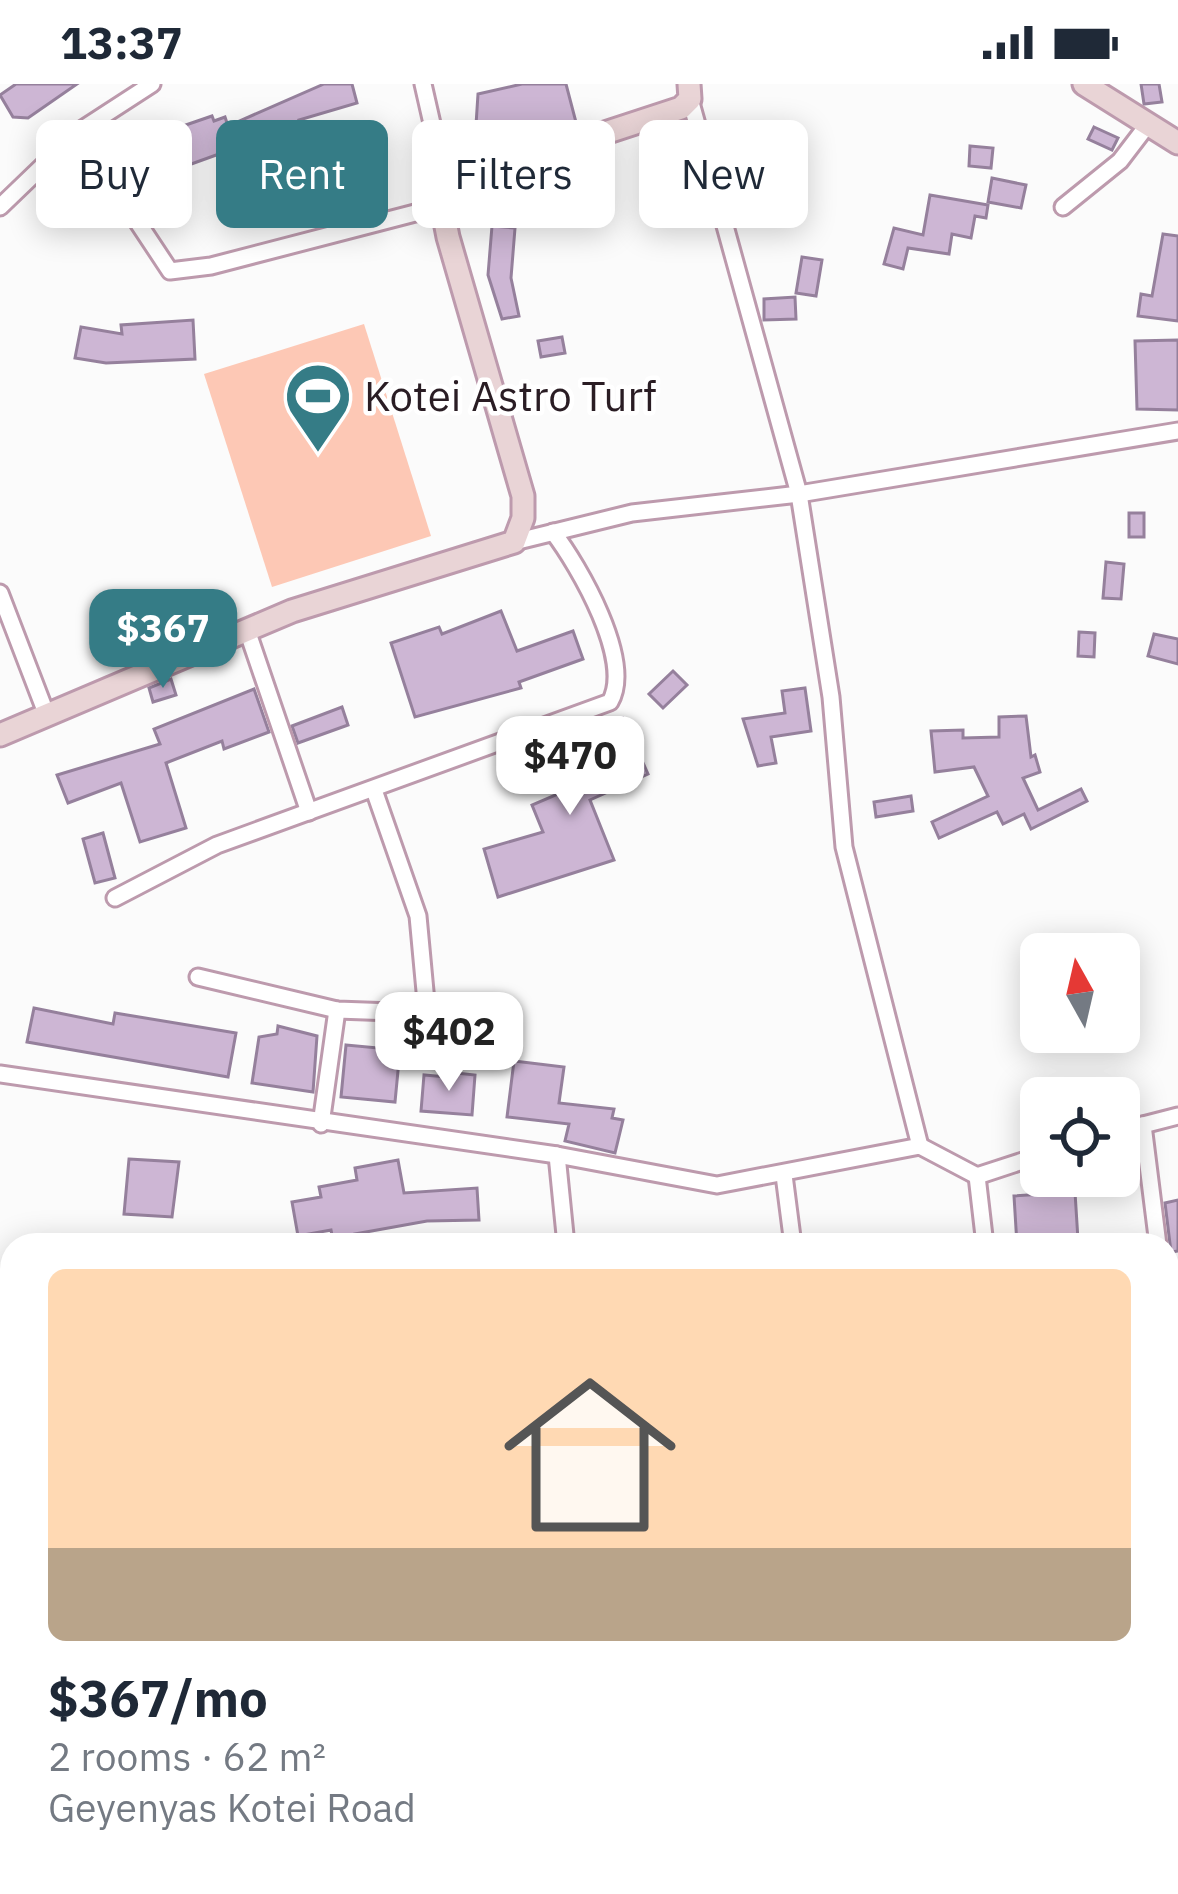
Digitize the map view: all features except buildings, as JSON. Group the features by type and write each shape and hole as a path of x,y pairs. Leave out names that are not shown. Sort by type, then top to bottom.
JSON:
{"street":[{"path":"96,120 152,84"},
{"path":"423,84 430,120"},
{"path":"1084,84 1178,143"},
{"path":"615,132 656,117 690,92 799,494 831,697 844,847 920,1146"},
{"path":"1063,208 1120,161 1146,127"},
{"path":"1,201 36,170"},
{"path":"137,228 170,271 211,266 412,205"},
{"path":"453,228 523,496 523,518 514,542"},
{"path":"0,735 247,630 514,542 632,513 799,494 1178,431"},
{"path":"115,898 218,845 610,702 617,674 601,618 579,566 553,532"},
{"path":"0,593 46,713"},
{"path":"247,630 309,812"},
{"path":"198,977 337,1010 412,1016 426,1002 418,916 374,790"},
{"path":"321,1124 337,1010"},
{"path":"0,1074 557,1155 717,1185 920,1146 977,1176 1020,1162"},
{"path":"1140,1125 1178,1116"},
{"path":"1143,1124 1157,1233"},
{"path":"557,1155 565,1233"},
{"path":"784,1175 791,1233"},
{"path":"977,1176 984,1233"}],"shaded area":[{"name":"Kotei Astro Turf","path":"364,324 431,536 272,587 204,374"}],"place":[{"name":"Kotei Astro Turf","path":"318,455"}]}
